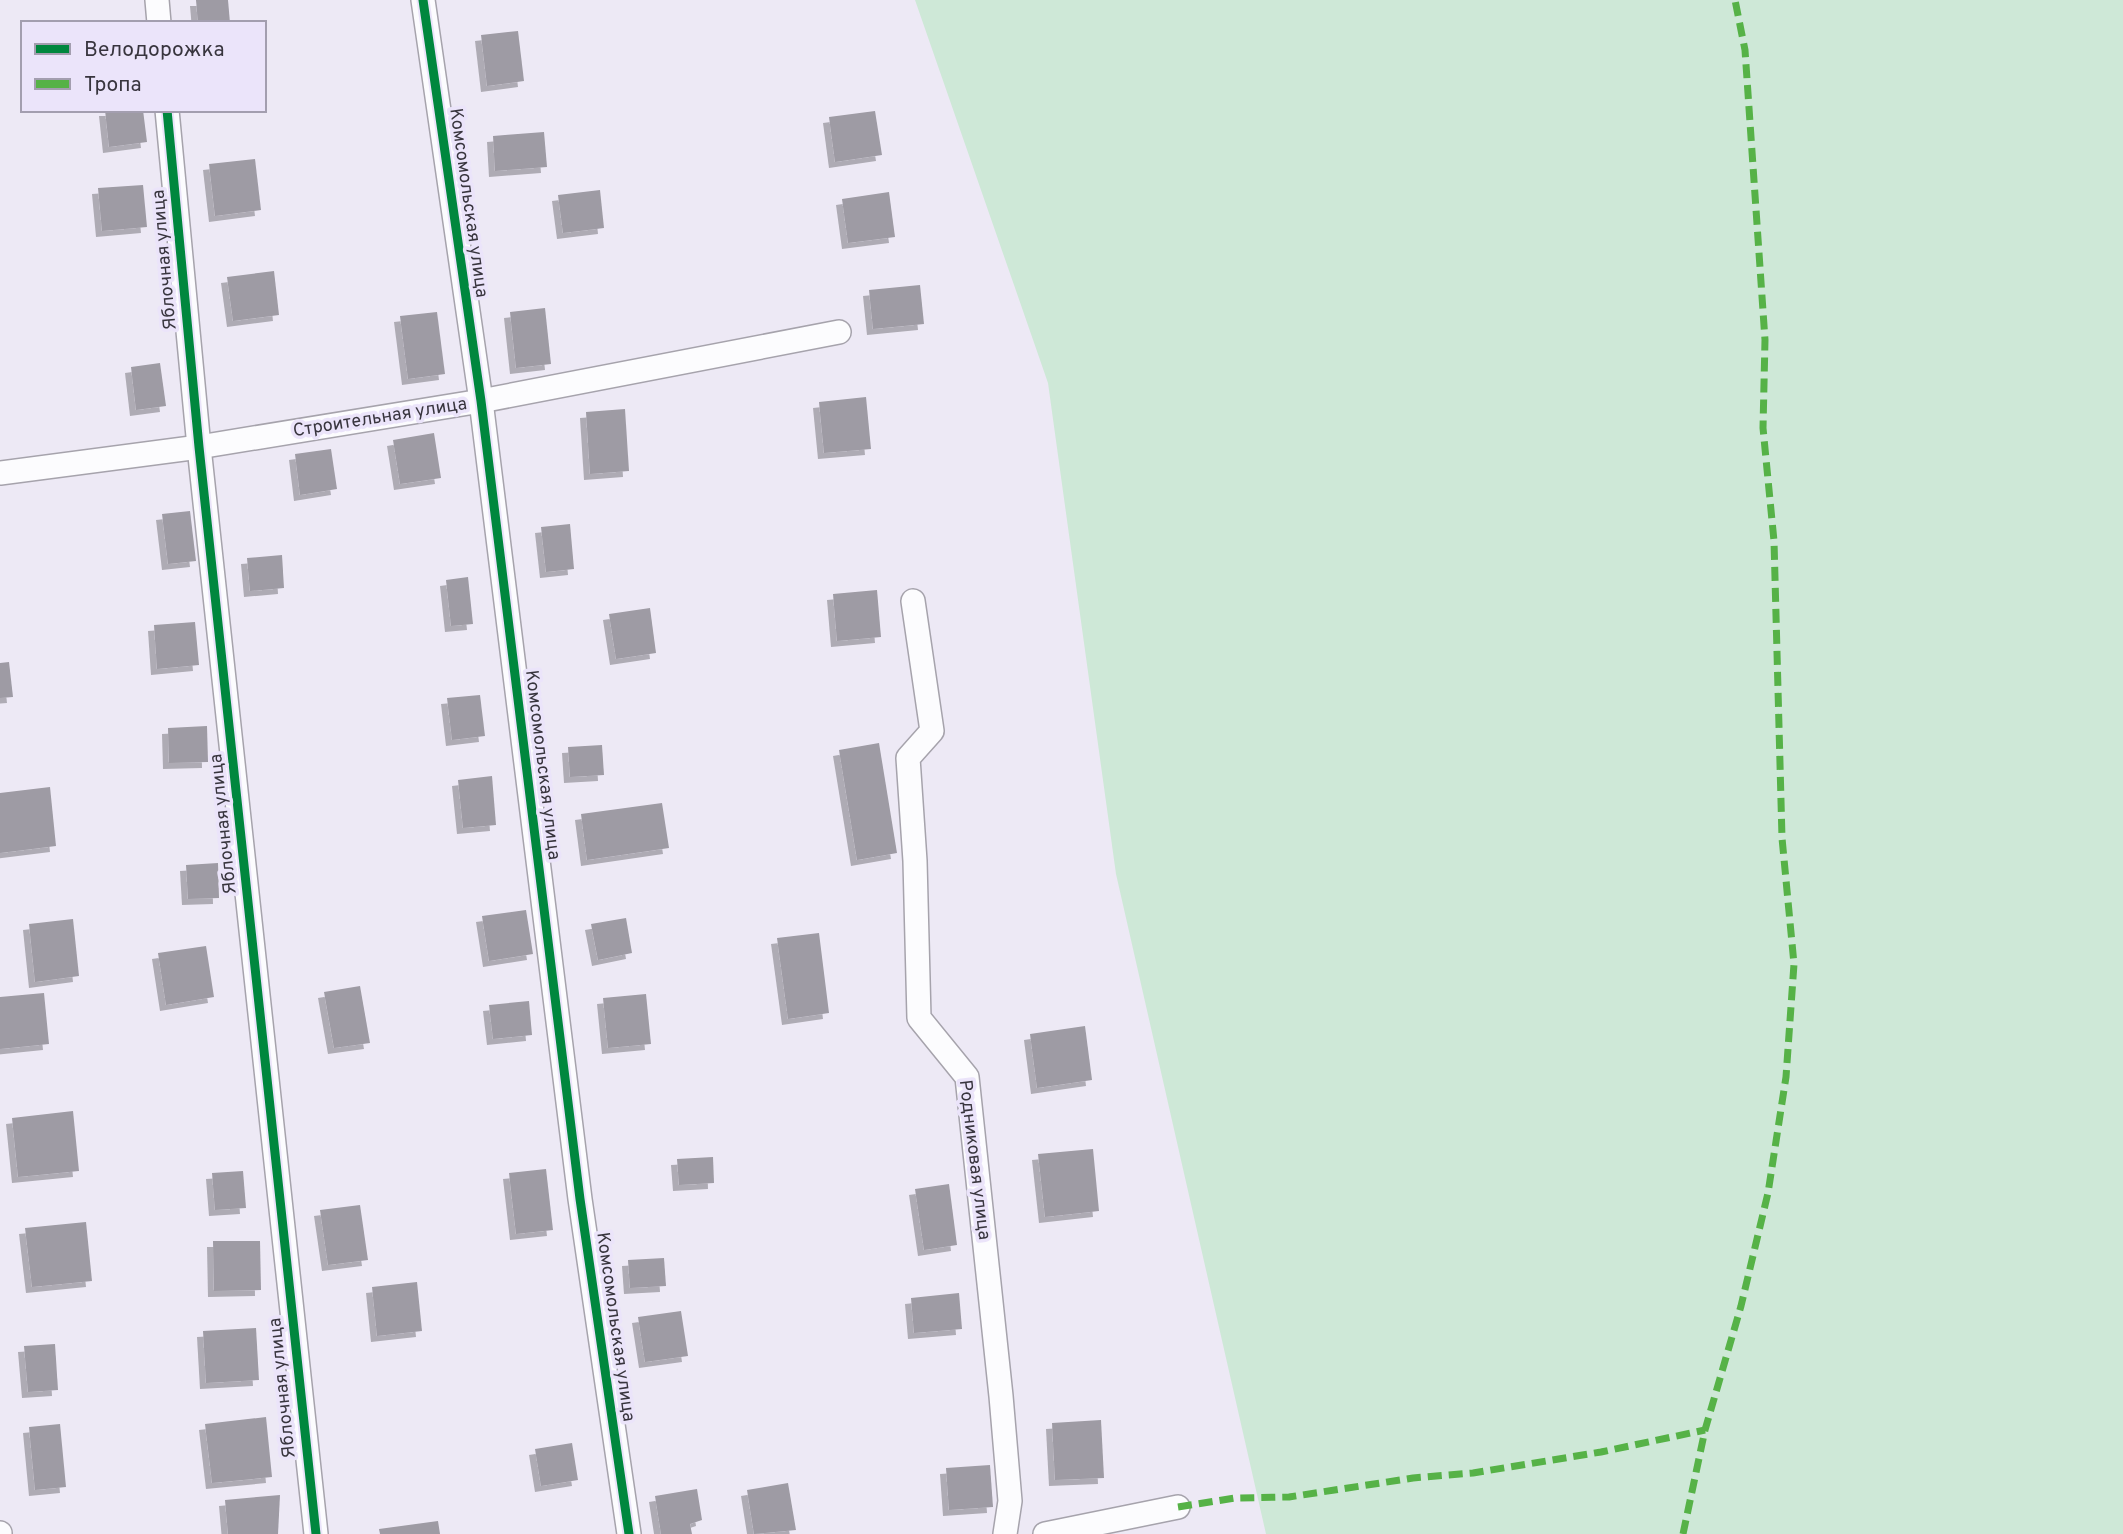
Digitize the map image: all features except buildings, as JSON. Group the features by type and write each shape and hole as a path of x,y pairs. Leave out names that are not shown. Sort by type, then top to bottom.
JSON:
{"street":[{"path":"157,0 159,21"},
{"name":"Комсомольская улица","path":"423,0 481,401 580,1199 629,1534"},
{"name":"Яблочная улица","path":"167,112 199,447 316,1534"},
{"name":"Строительная улица","path":"0,473 199,447 481,401 839,331"},
{"name":"Родниковая улица","path":"913,601 932,731 908,758 915,862 919,1018 967,1077 1010,1502 1005,1534"},
{"path":"1045,1534 1178,1507"}],"green space":[{"path":"915,0 2123,0 2123,1534 1266,1534 1116,874 1048,383"}],"marked path":[{"path":"1683,1534 1705,1430 1741,1306 1768,1193 1786,1077 1794,964 1782,838 1774,541 1763,428 1765,340 1745,50 1735,0"},
{"path":"1178,1507 1235,1498 1289,1497 1413,1478 1473,1473 1601,1452 1705,1430"}],"cycle path":[{"path":"423,0 481,401 580,1199 629,1534"},
{"path":"167,112 199,447 316,1534"}]}
